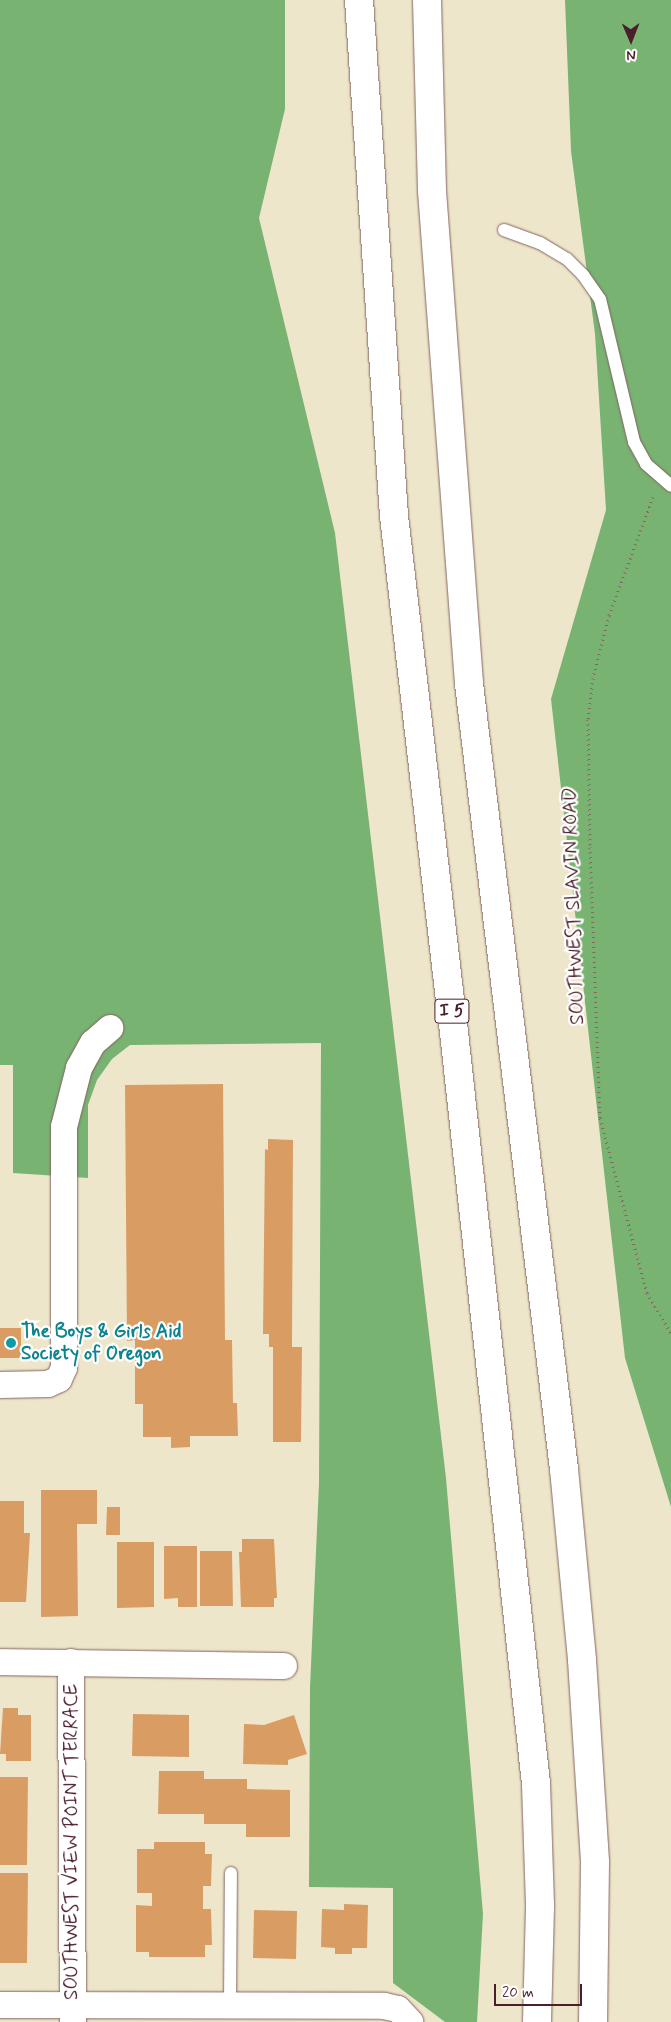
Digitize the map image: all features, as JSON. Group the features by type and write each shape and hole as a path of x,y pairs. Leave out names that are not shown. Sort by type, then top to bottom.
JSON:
{"highway":[{"name":"I 5","path":"359,0 394,516 454,1024 536,1784 540,1907 537,2022"},
{"path":"427,0 432,191 469,684 562,1459 582,1660 595,1862 594,2022"}],"street":[{"path":"0,1385 48,1384 59,1378 64,1368 64,1127 79,1068 93,1043 110,1028"},
{"path":"0,1662 284,1666"},
{"name":"SOUTHWEST VIEW POINT TERRACE","path":"71,1662 73,2013"},
{"path":"0,2005 73,2013 230,2005 384,2006 408,2017"}],"lane":[{"path":"504,230 540,243 567,258 584,275 600,299 634,442 646,464 671,486"},
{"path":"230,2005 231,1873"}],"path":[{"name":"SOUTHWEST SLAVIN ROAD","path":"660,477 599,648 588,719 599,1110 647,1293 671,1332"}],"green space":[{"path":"0,0 285,0 285,109 259,218 335,533 446,1478 483,1914 477,2022 445,2022 393,1983 393,1888 309,1887 310,1688 319,1483 321,1043 130,1045 112,1059 97,1080 88,1105 88,1178 13,1173 13,1065 0,1065"},
{"path":"565,0 671,0 671,1507 625,1358 551,699 606,510 595,334 571,151"}],"building":[{"path":"223,1084 225,1340 232,1340 233,1403 237,1403 238,1436 190,1436 190,1447 171,1448 171,1437 143,1437 143,1404 135,1404 135,1340 127,1341 125,1085"},
{"path":"268,1139 293,1140 292,1347 302,1347 301,1442 273,1442 273,1347 269,1347 269,1334 263,1334 265,1149 268,1150"},
{"name":"The Boys & Girls Aid Society of Oregon","path":"0,1328 21,1328 21,1358 0,1358"},
{"path":"41,1490 97,1490 97,1524 77,1524 78,1616 41,1617"},
{"path":"0,1501 24,1501 24,1533 30,1533 26,1602 0,1602"},
{"path":"107,1507 120,1507 120,1535 106,1535"},
{"path":"242,1539 274,1539 277,1598 274,1598 274,1607 241,1607 239,1552 242,1552"},
{"path":"117,1542 154,1542 154,1607 117,1608"},
{"path":"164,1546 197,1546 197,1607 178,1607 178,1598 164,1599"},
{"path":"200,1551 232,1551 233,1606 200,1606"},
{"path":"3,1708 18,1708 18,1715 31,1715 31,1761 6,1761 6,1754 0,1754"},
{"path":"133,1714 189,1715 189,1757 132,1756"},
{"path":"294,1715 307,1754 288,1760 288,1765 243,1764 244,1724 264,1725"},
{"path":"159,1771 204,1771 204,1779 247,1779 247,1789 290,1790 290,1837 246,1837 246,1824 204,1824 204,1814 158,1814"},
{"path":"0,1777 28,1777 27,1865 0,1865"},
{"path":"154,1842 205,1842 205,1854 212,1854 211,1886 203,1886 203,1909 211,1909 212,1945 205,1945 205,1957 149,1957 149,1952 136,1952 136,1905 152,1906 152,1893 137,1893 137,1849 154,1849"},
{"path":"0,1873 28,1873 27,1963 0,1963"},
{"path":"344,1904 368,1905 367,1948 352,1948 352,1954 335,1954 335,1948 321,1947 322,1909 344,1910"},
{"path":"254,1910 297,1911 296,1959 253,1958"}],"place":[{"name":"The Boys & Girls Aid Society of Oregon","path":"11,1343"}]}
